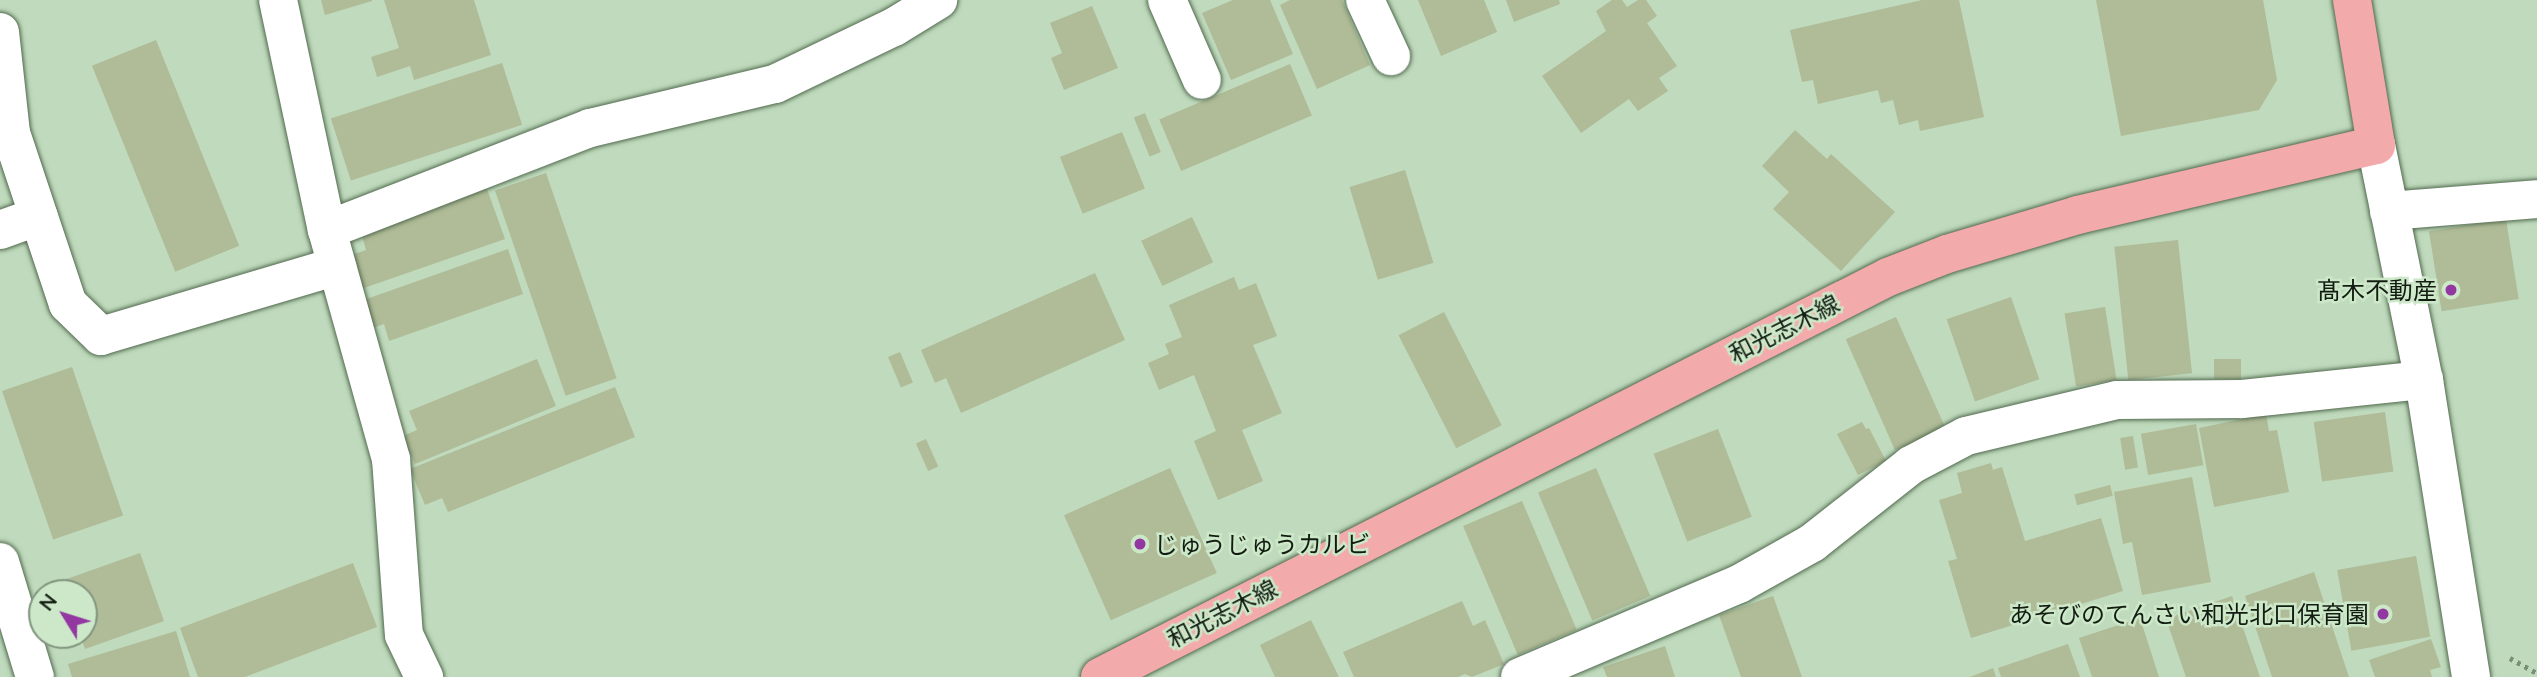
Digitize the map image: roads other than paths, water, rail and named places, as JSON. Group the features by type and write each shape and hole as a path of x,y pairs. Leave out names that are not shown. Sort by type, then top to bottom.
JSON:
{"main road":[{"path":"2352,0 2376,145"},
{"name":"和光志木線","path":"1100,677 1888,277 1947,254 2078,215 2376,145"}],"street":[{"path":"278,0 327,230 391,459 404,635 424,677"},
{"path":"327,230 590,128 775,83 886,13 938,0"},
{"path":"1167,0 1202,80"},
{"path":"1365,0 1391,56"},
{"path":"0,32 11,133 68,304 101,336 337,265"},
{"path":"2376,145 2424,380 2472,677"},
{"path":"2389,211 2537,199"},
{"path":"0,230 39,216"},
{"path":"1520,677 1739,584 1812,542 1911,465 1966,436 2117,400 2242,399 2424,380"},
{"path":"0,562 35,677"}],"place":[{"name":"髙木不動産","path":"2451,290"},
{"name":"じゅうじゅうカルビ","path":"1140,544"},
{"name":"あそびのてんさい和光北口保育園","path":"2383,614"}]}
